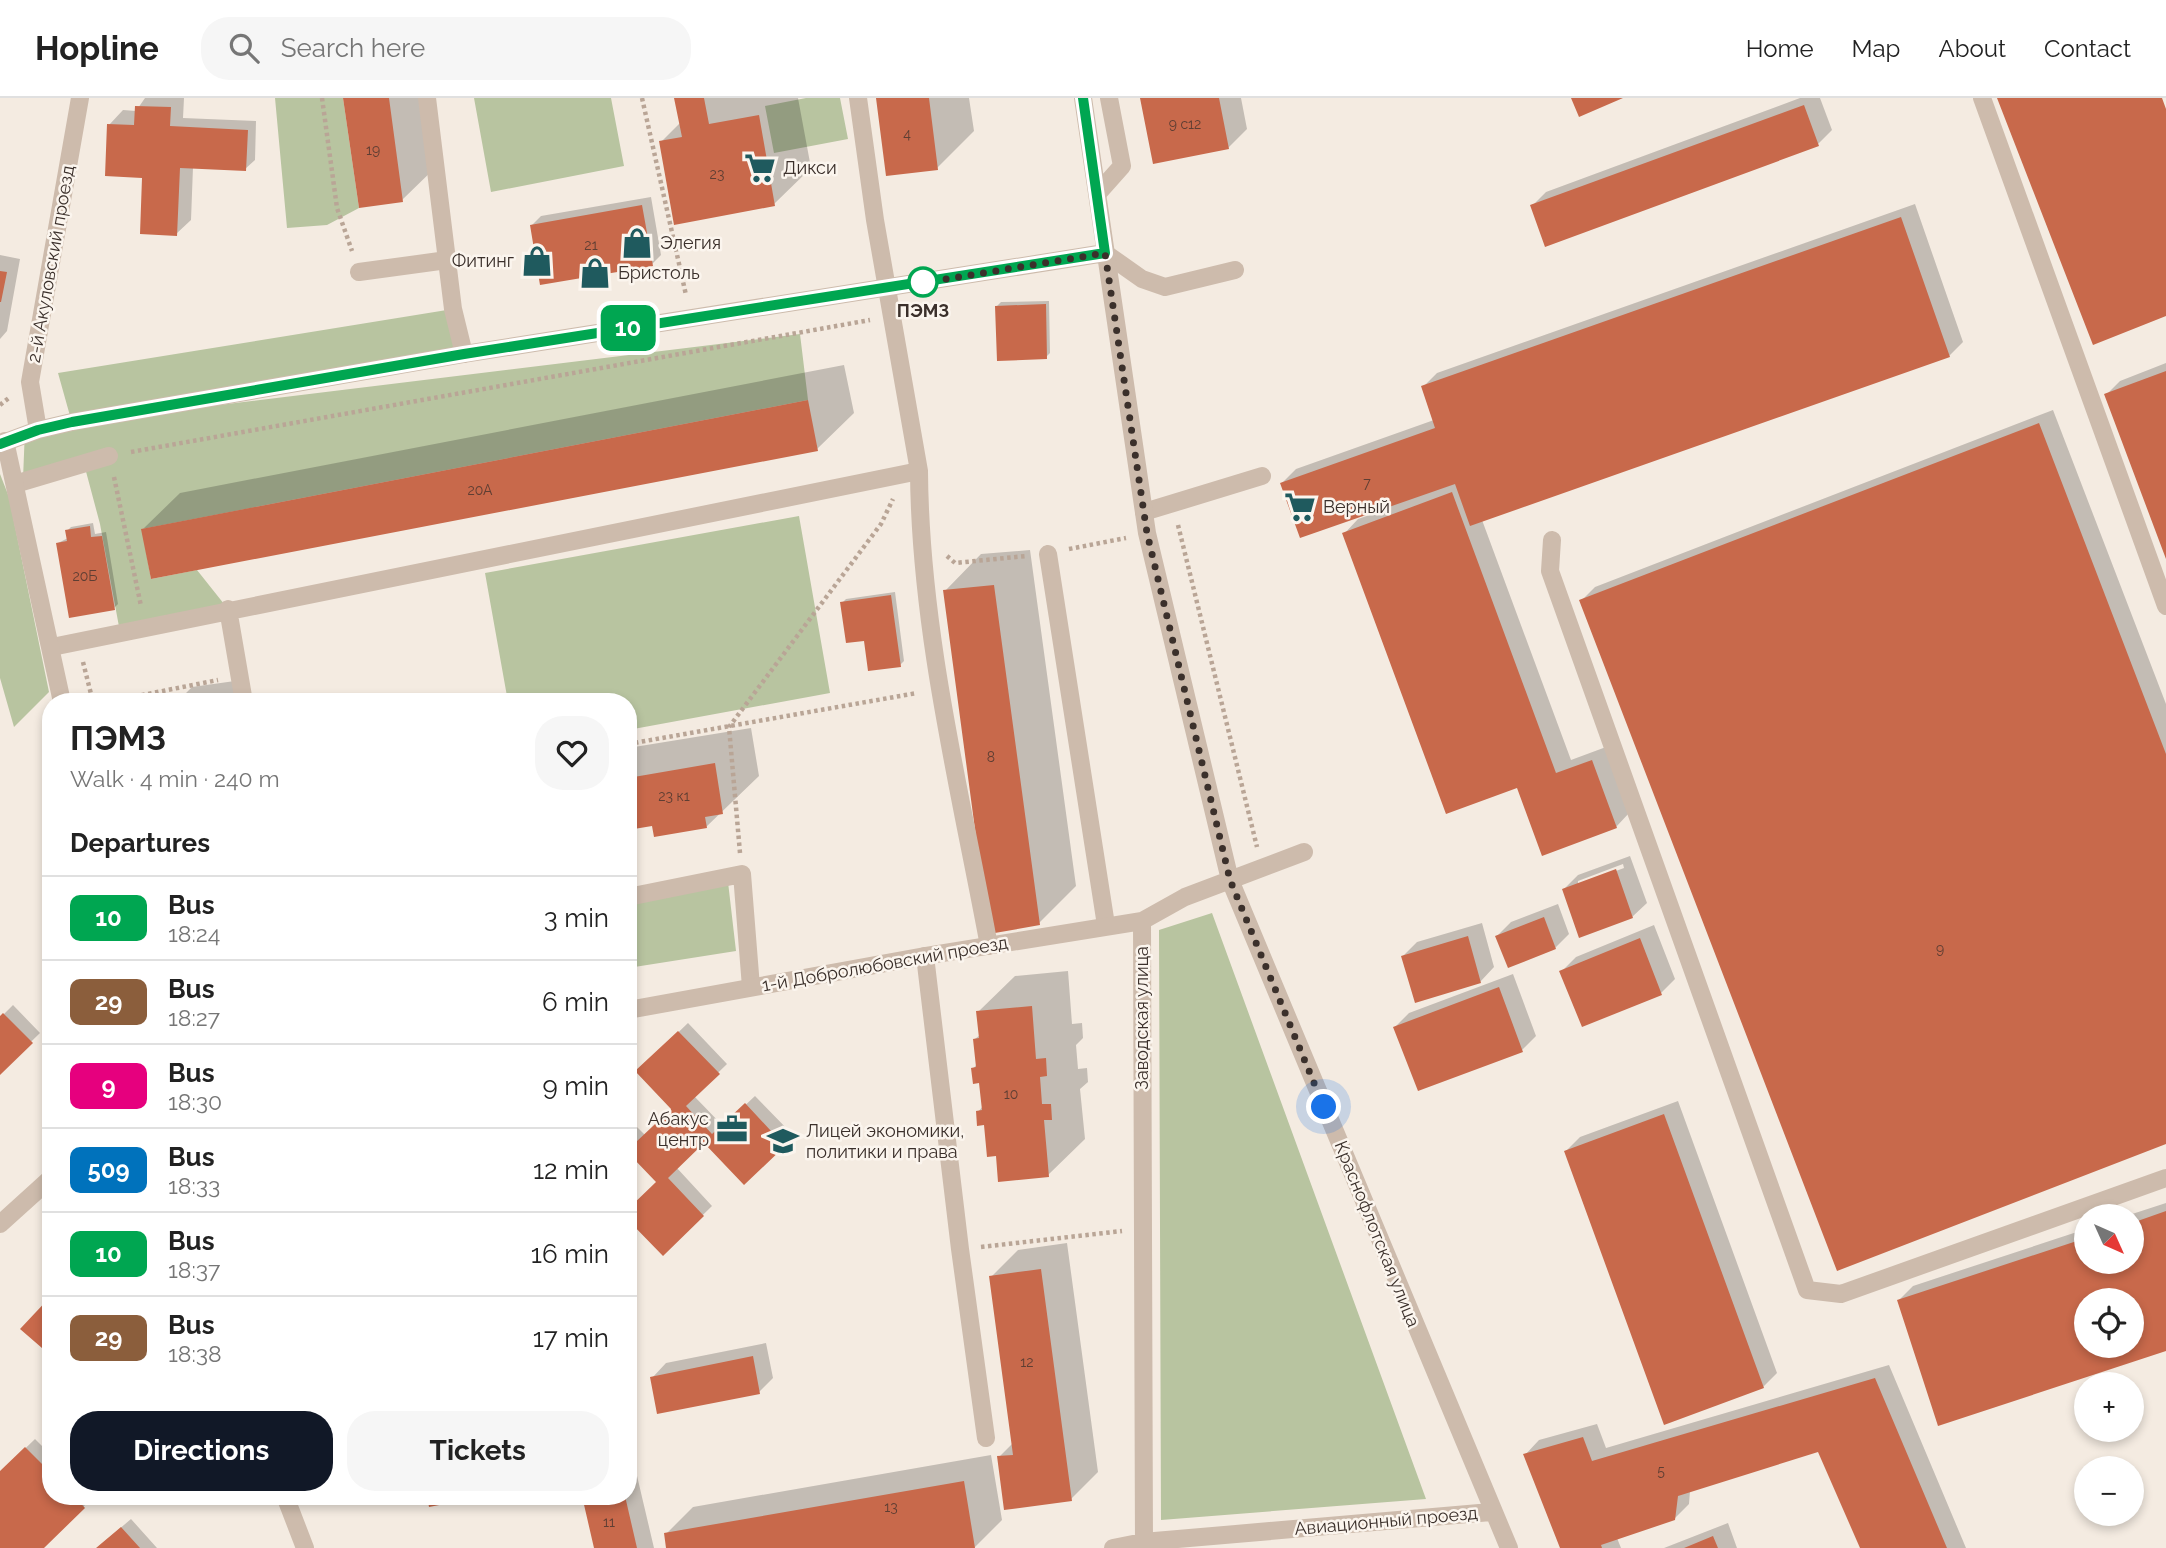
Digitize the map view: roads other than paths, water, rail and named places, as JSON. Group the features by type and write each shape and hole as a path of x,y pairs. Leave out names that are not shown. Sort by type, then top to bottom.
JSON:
{"street":[{"name":"2-й Акуловский проезд","path":"38,430 30,382 80,98"},
{"path":"427,98 453,309 464,354"},
{"path":"858,98 875,220 888,288 941,689 989,946"},
{"path":"1083,98 1144,512 1230,880"},
{"path":"1098,193 1122,166 1109,98"},
{"path":"1982,98 2166,606"},
{"path":"60,693 15,484 2,442 38,430 464,354 1105,253 1143,279 1165,287 1235,270"},
{"path":"359,272 447,260"},
{"path":"15,484 109,456"},
{"path":"52,647 228,609 913,472"},
{"path":"1144,512 1262,476"},
{"path":"1552,540 1550,572 1807,1290 1841,1294 2166,1178"},
{"path":"1048,554 1106,925"},
{"path":"228,609 242,693"},
{"name":"Заводская улица","path":"1143,1545 1142,921 1185,897 1304,852"},
{"path":"637,895 742,874 751,987"},
{"name":"Краснофлотская улица","path":"1230,880 1509,1548"},
{"name":"1-й Добролюбовский проезд","path":"637,1008 925,956 1142,921"},
{"path":"925,956 986,1438"},
{"path":"0,1224 42,1186"},
{"path":"288,1505 304,1548"},
{"name":"Авиационный проезд","path":"1113,1548 1492,1512"}],"place":[{"name":"Дикси","path":"760,168"},
{"name":"Элегия","path":"637,243"},
{"name":"Фитинг","path":"537,261"},
{"name":"Бристоль","path":"595,273"},
{"name":"ПЭМЗ","path":"923,282"},
{"name":"Верный","path":"1300,507"},
{"name":"Абакус центр","path":"732,1129"},
{"name":"Лицей экономики, политики и права","path":"783,1141"}]}
